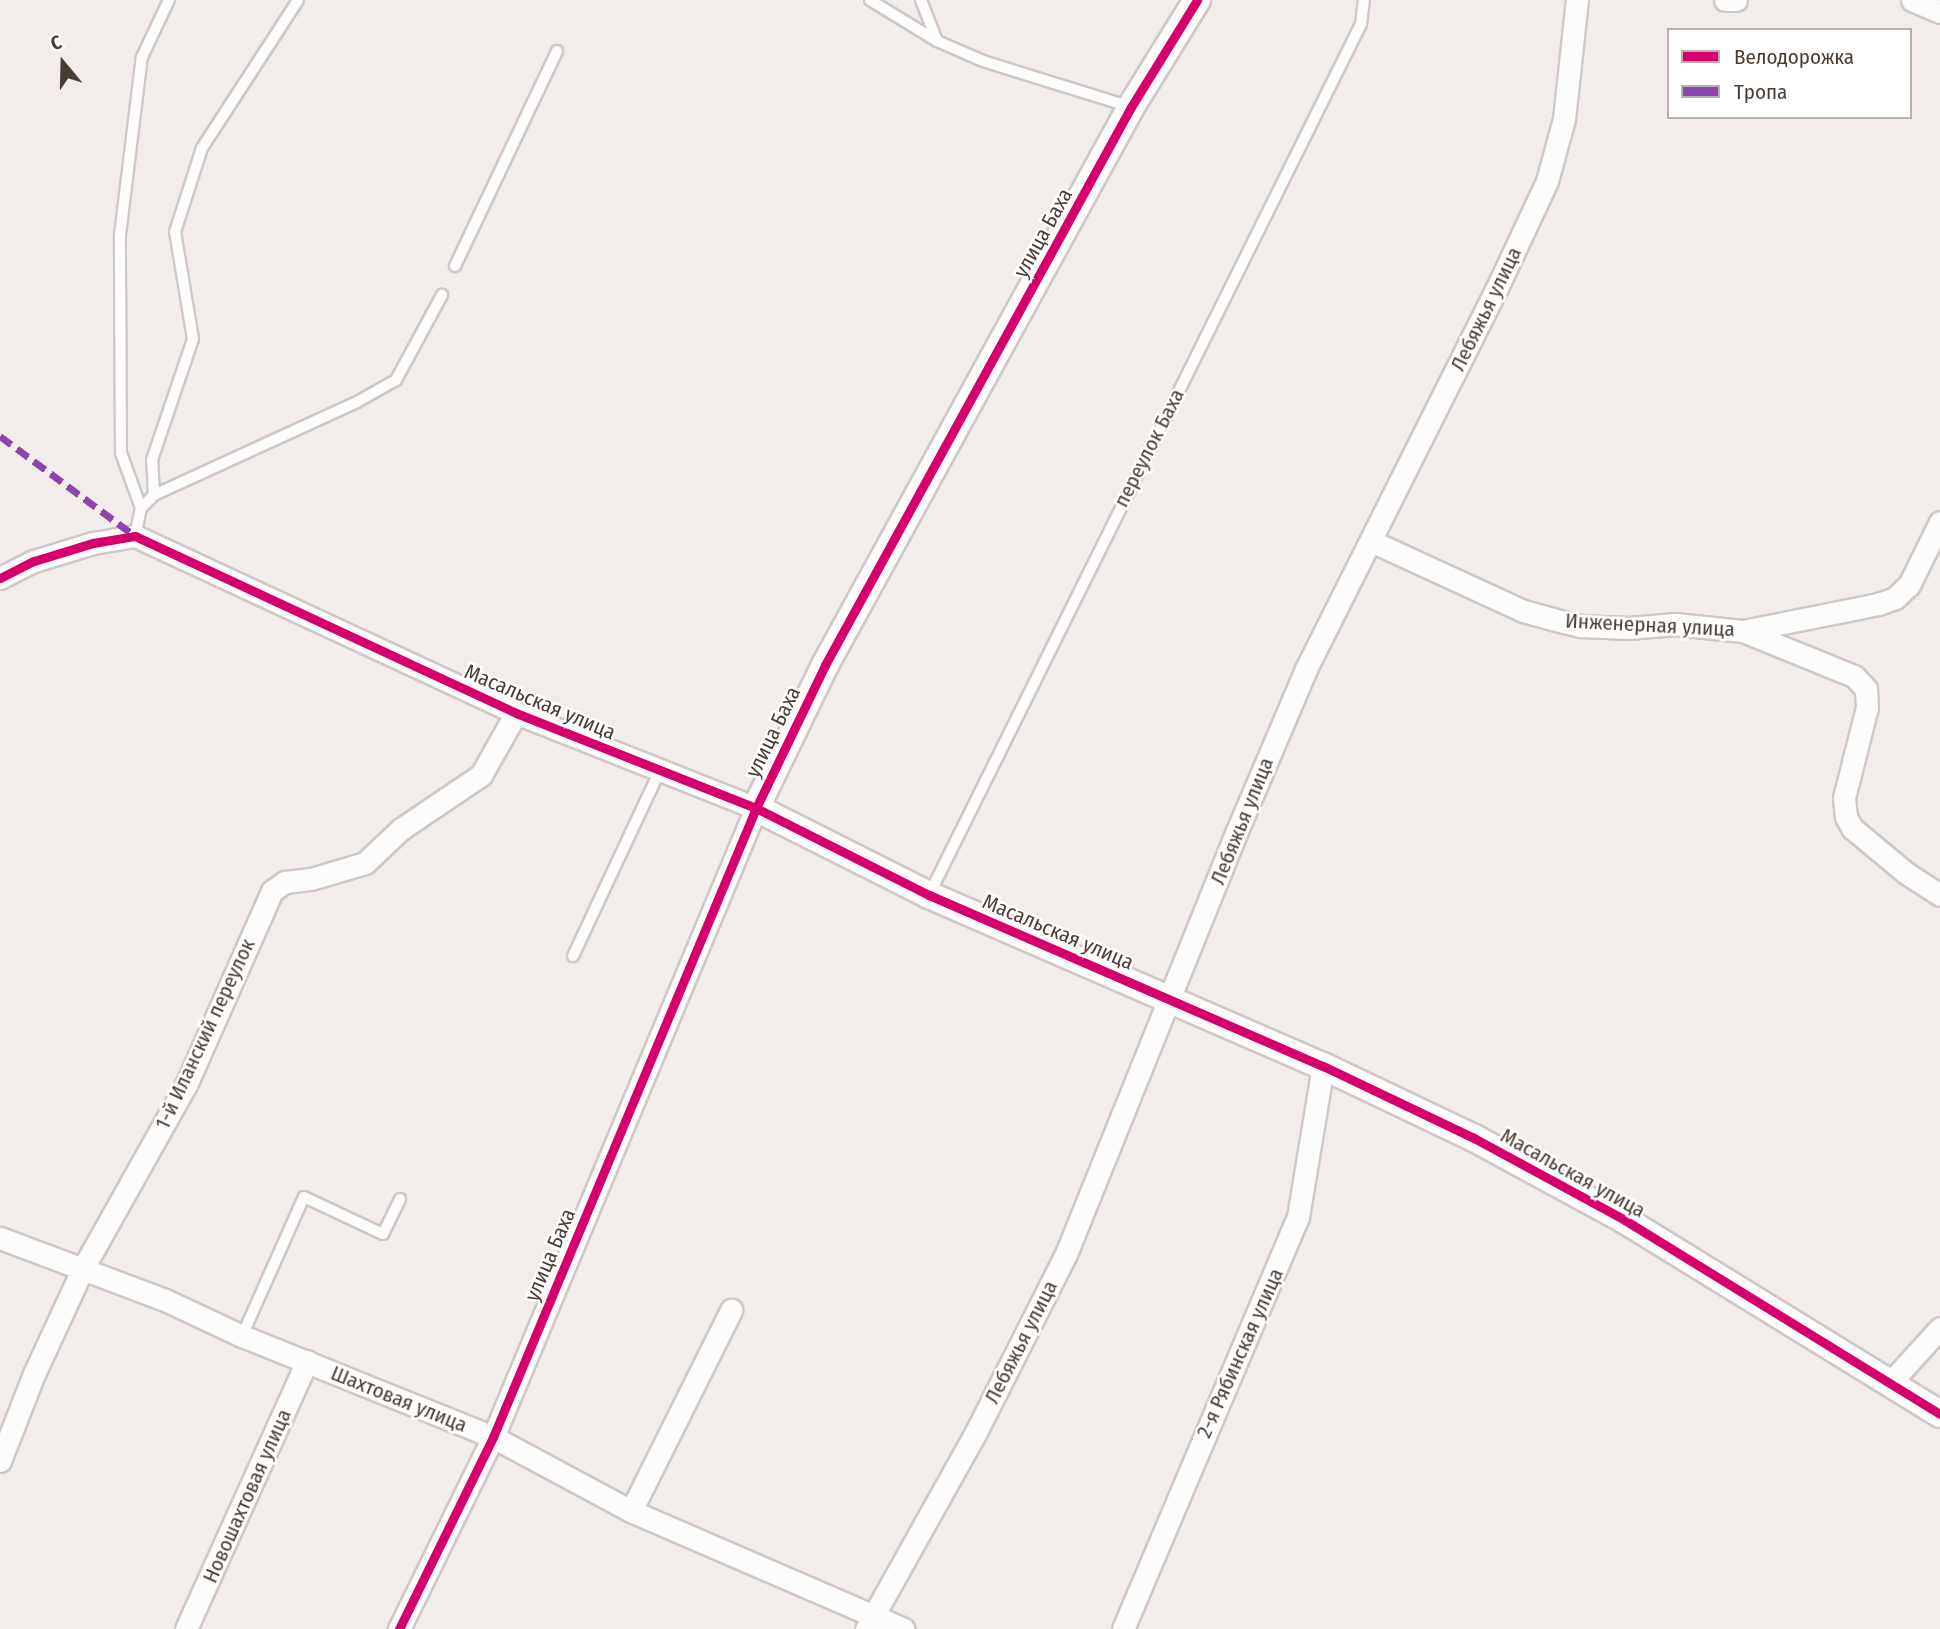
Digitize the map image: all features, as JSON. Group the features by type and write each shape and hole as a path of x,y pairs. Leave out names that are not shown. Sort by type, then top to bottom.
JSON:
{"street":[{"name":"улица Баха","path":"399,1629 493,1437 756,808 825,666 1131,107 1197,0"},
{"path":"1725,0 1736,0"},
{"name":"Лебяжья улица","path":"869,1622 976,1432 1066,1254 1171,1000 1237,831 1306,669 1547,181 1564,119 1576,1"},
{"name":"Инженерная улица","path":"1371,541 1523,611 1552,619 1581,626 1629,628 1675,624 1743,631 1878,604 1895,598 1909,585 1940,522"},
{"name":"Масальская улица","path":"135,536 516,713 756,808 929,895 1323,1066 1474,1138 1623,1219 1940,1413"},
{"path":"0,578 34,561 93,543 135,536"},
{"path":"1743,631 1854,676 1866,689 1867,707 1844,798 1846,817 1852,828 1906,873 1940,895"},
{"name":"1-й Иланский переулок","path":"0,1461 34,1374 82,1270 186,1085 272,891 285,883 312,879 365,863 401,829 481,775 516,713"},
{"name":"2-я Рябинская улица","path":"1123,1629 1298,1217 1323,1066"},
{"name":"Шахтовая улица","path":"0,1238 165,1300 242,1336 493,1437 631,1511 869,1622 904,1629"},
{"path":"631,1511 731,1310"},
{"path":"1891,1383 1940,1328"},
{"name":"Новошахтовая улица","path":"186,1629 307,1361"}],"lane":[{"path":"135,536 141,508 121,453 120,235 142,57 169,0"},
{"path":"154,495 152,460 193,340 175,232 202,148 298,0"},
{"path":"870,0 937,41 1031,78 1131,107"},
{"path":"921,0 937,41"},
{"name":"переулок Баха","path":"929,895 1361,24 1364,0"},
{"path":"455,266 557,51"},
{"path":"141,508 154,495 357,402 396,380 442,295"},
{"path":"573,956 660,770"},
{"path":"242,1336 304,1197 383,1234 400,1199"}],"marked path":[{"path":"0,436 135,536"}],"cycle path":[{"path":"399,1629 493,1437 756,808 825,665 1131,107 1197,0"},
{"path":"0,578 34,561 93,543 135,536 516,713 756,808 929,895 1323,1066 1474,1138 1623,1219 1940,1414"}]}
